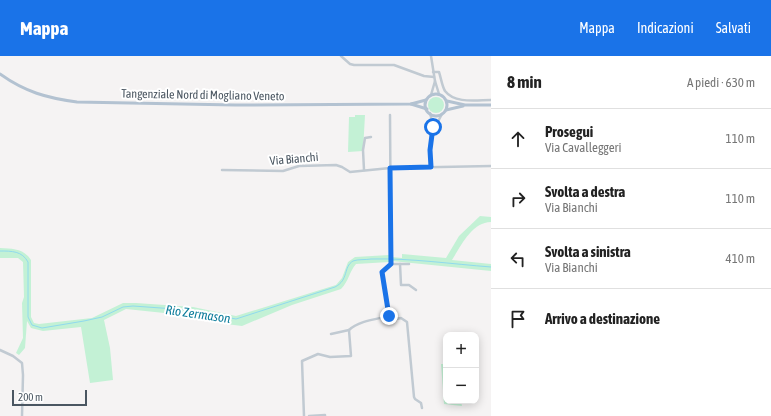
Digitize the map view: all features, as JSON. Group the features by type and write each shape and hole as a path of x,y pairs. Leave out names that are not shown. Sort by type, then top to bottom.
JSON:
{"main road":[{"name":"Tangenziale Nord di Mogliano Veneto","path":"0,74 24,89 36,94 77,102 235,105 411,104"},
{"path":"411,104 426,100 431,95 439,94 443,96 446,101 446,110"},
{"path":"426,100 427,109 430,113 437,115 442,114 446,110 465,106 491,106"},
{"path":"446,101 465,106"},
{"path":"411,104 427,109"}],"street":[{"path":"341,56 350,64 354,65 394,65 424,76 434,77"},
{"path":"431,56 434,77 439,94"},
{"path":"433,72 439,72 445,90 455,98 463,100 491,100"},
{"path":"431,95 435,81"},
{"path":"430,113 434,130"},
{"path":"431,167 430,150 434,130 442,114"},
{"path":"389,316 382,272 391,262 390,115"},
{"path":"364,170 363,150 365,138 371,137"},
{"name":"Via Bianchi","path":"222,170 283,171 299,166 329,165 340,166 349,172 390,168 491,166"},
{"path":"391,262 409,264"},
{"path":"400,264 401,285 410,285 416,290"},
{"path":"331,334 349,330 367,322 389,316 396,319 401,318 407,322 414,397 422,403 422,408"},
{"path":"304,416 302,361 318,354 336,358 350,356 349,330"},
{"path":"0,350 13,356 22,363 22,416"},
{"path":"309,416 325,416"}],"green space":[{"path":"433,97 439,97 444,102 442,111 439,113 433,113 428,108 428,102"},
{"path":"355,115 365,115 363,151 348,152 349,117 355,117"},
{"path":"480,216 491,217 491,222 484,223 473,230 463,242 452,260 491,264 491,271 392,261 392,257 402,258 402,254 446,258 459,236"},
{"path":"0,248 21,251 31,260 31,317 34,323 39,324 92,318 123,303 193,307 236,316 336,285 342,278 348,262 355,257 389,255 389,262 356,264 346,283 341,289 292,305 242,326 226,324 193,316 126,309 104,320 110,348 113,380 90,383 81,327 43,331 31,328 27,321 25,348 19,355 16,353 23,338 23,262 18,258 0,258"},
{"path":"441,364 443,364 443,391"},
{"path":"444,404 462,404 462,406"}],"waterway":[{"name":"Rio Zermason","path":"0,251 13,252 26,258 28,262 28,317 32,325 42,328 102,317 123,307 133,306 189,310 236,319 335,287 342,281 350,264 357,260 401,259 491,267"}],"route":[{"path":"389,316 382,272 391,264 390,168 431,167 430,150 434,130 433,127"}]}
